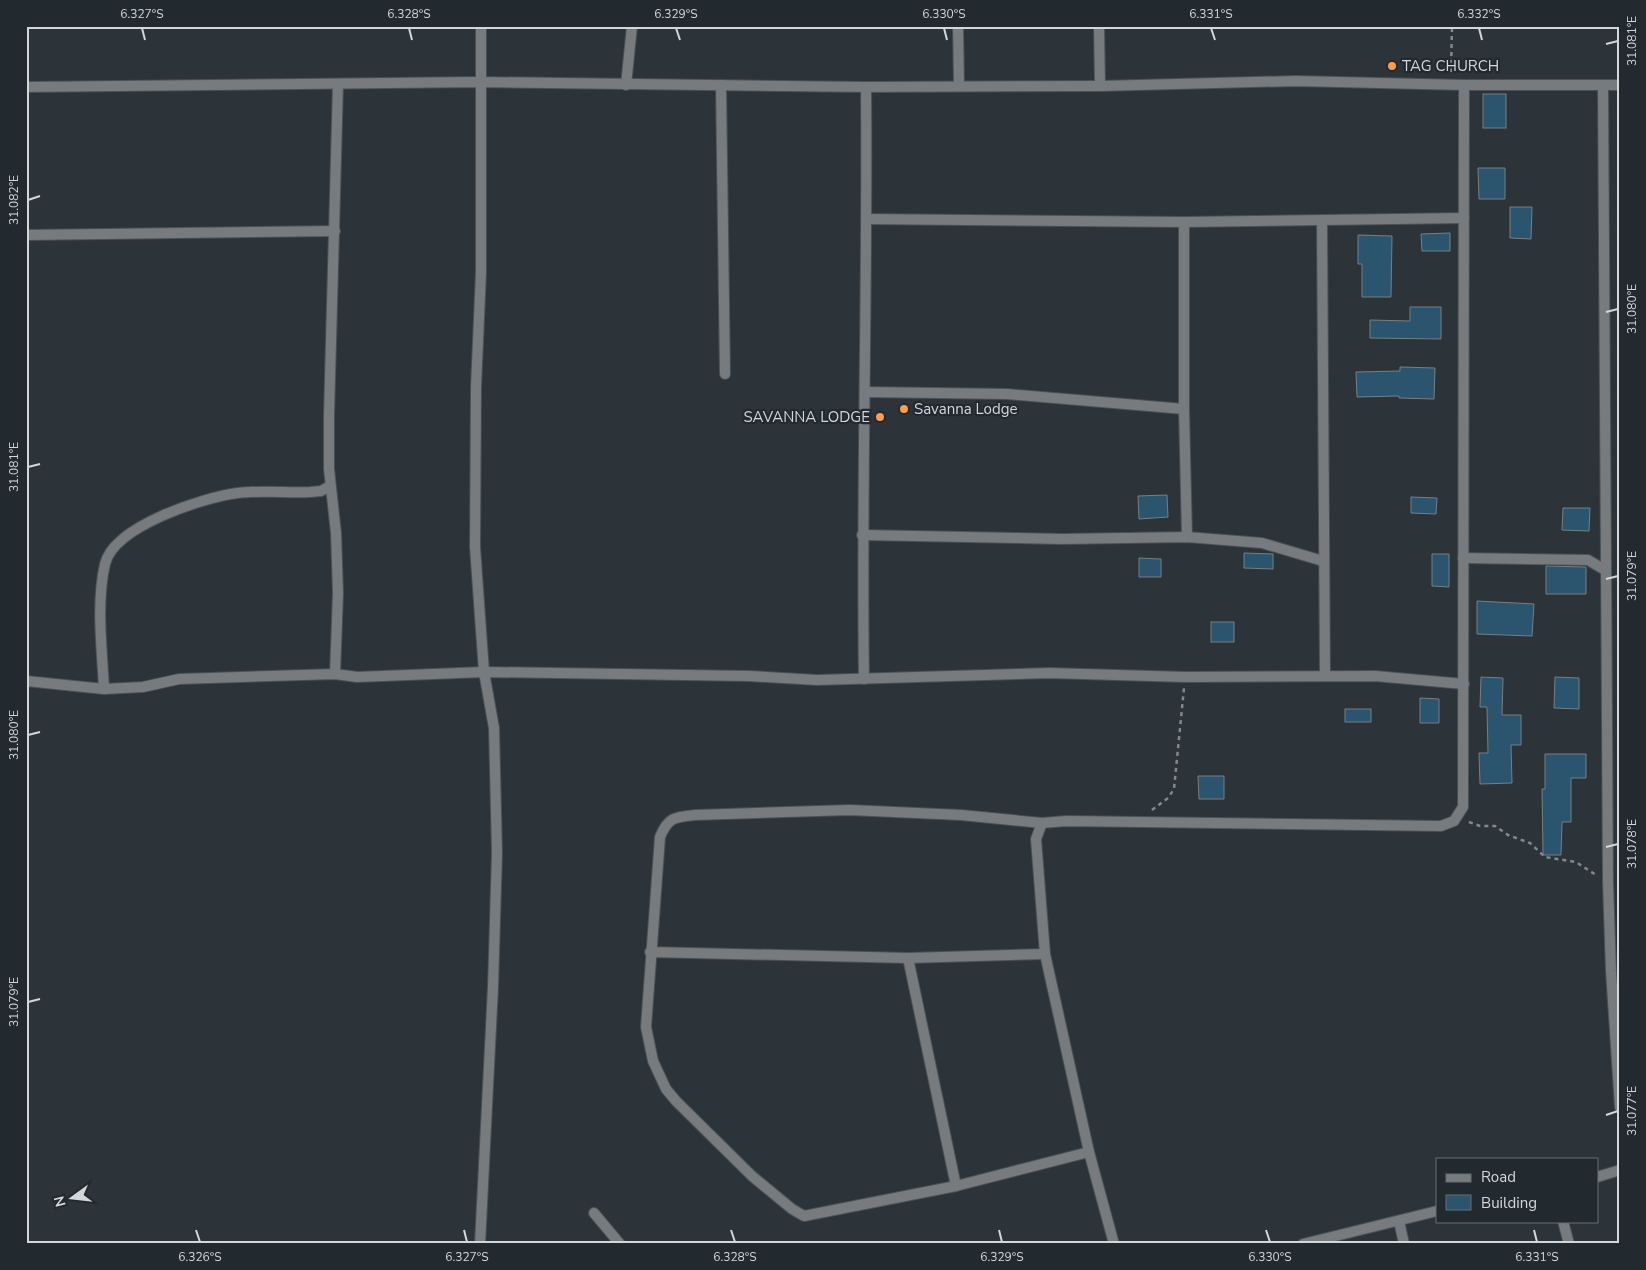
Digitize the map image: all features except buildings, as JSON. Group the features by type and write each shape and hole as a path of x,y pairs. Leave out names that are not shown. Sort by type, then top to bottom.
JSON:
{"street":[{"path":"480,1244 493,997 496,853 494,728 484,672 475,548 476,388 481,272 481,26"},
{"path":"626,85 632,26"},
{"path":"958,26 959,86"},
{"path":"1099,26 1100,86"},
{"path":"26,87 480,82 866,87 1100,86 1296,80 1450,85 1620,85"},
{"path":"335,674 338,593 336,533 330,486 329,406 338,84"},
{"path":"721,85 724,175 725,374"},
{"path":"1088,1152 956,1186 810,1216 798,1214 752,1176 676,1101 659,1075 653,1061 646,1027 660,836 664,826 672,819 695,815 850,810 961,815 1042,823 1066,821 1441,826 1448,825 1458,818 1464,798 1464,85"},
{"path":"1603,85 1608,883 1611,971 1620,1107"},
{"path":"864,678 862,535 867,219 866,87"},
{"path":"867,219 1322,222 1464,218"},
{"path":"1184,222 1184,408 1187,537"},
{"path":"1322,222 1325,676"},
{"path":"26,235 335,231"},
{"path":"865,392 1007,394 1184,408"},
{"path":"104,689 102,592 106,562 114,548 125,538 154,520 226,495 310,492 321,491 330,486"},
{"path":"862,535 1062,539 1187,537 1262,543 1323,561"},
{"path":"1463,558 1588,560 1605,570"},
{"path":"26,681 104,689 143,687 179,679 335,674 357,677 484,672 748,676 817,680 1049,673 1185,677 1375,676 1464,684"},
{"path":"1042,823 1036,839 1045,954 1088,1152 1114,1244"},
{"path":"650,952 908,958 1045,954"},
{"path":"908,958 956,1186"},
{"path":"1611,971 1620,983"},
{"path":"1598,1177 1620,1170"},
{"path":"1303,1244 1436,1211"},
{"path":"594,1213 620,1244"},
{"path":"1399,1221 1404,1244"},
{"path":"1563,1222 1569,1244"}],"path":[{"path":"1450,85 1452,26"},
{"path":"1134,822 1168,798 1174,789 1185,677"},
{"path":"1458,818 1480,826 1496,826 1508,835 1530,844 1545,857 1576,862 1608,883"}],"place":[{"name":"TAG CHURCH","path":"1392,66"},
{"name":"Savanna Lodge","path":"904,409"},
{"name":"SAVANNA LODGE","path":"880,417"}]}
